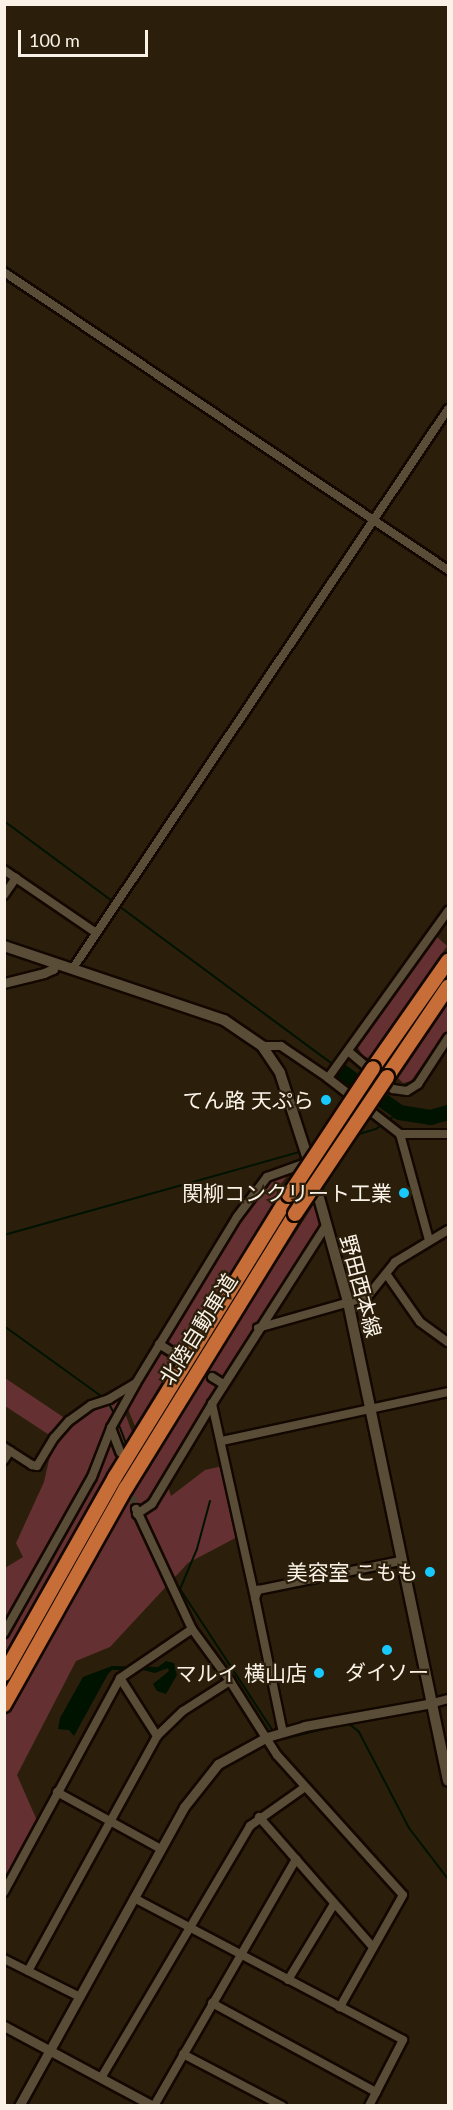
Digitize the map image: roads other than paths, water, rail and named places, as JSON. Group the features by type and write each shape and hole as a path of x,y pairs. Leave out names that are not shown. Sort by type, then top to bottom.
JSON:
{"highway":[{"name":"北陸自動車道","path":"4,1674 115,1477 289,1195 448,961"},
{"name":"北陸自動車道","path":"4,1706 126,1488 295,1214 448,987"}],"main road":[{"name":"野田西本線","path":"4,946 224,1020 262,1046 284,1080 348,1302 400,1561 433,1702 448,1781"}],"street":[{"path":"4,272 448,570"},
{"path":"73,968 111,907 448,409"},
{"path":"4,870 95,932"},
{"path":"4,895 16,878"},
{"path":"330,1075 448,911"},
{"path":"4,983 44,973 53,969 55,963"},
{"path":"348,1051 393,1089 407,1091 418,1084 448,1038"},
{"path":"262,1046 281,1046 330,1075 378,1118 400,1134 448,1134"},
{"path":"400,1134 429,1240"},
{"path":"4,1633 92,1477 112,1426 136,1383 261,1182 274,1172 309,1162"},
{"path":"326,1226 258,1328 150,1506 136,1512 192,1629 268,1737 277,1755 403,1895 340,2007"},
{"path":"258,1328 367,1297 387,1275 395,1262 448,1230"},
{"path":"387,1275 420,1322 448,1342"},
{"path":"159,1344 170,1351"},
{"path":"212,1377 223,1384"},
{"path":"4,1460 7,1449 32,1466 38,1466 60,1431 83,1410 109,1399 136,1383"},
{"path":"222,1441 448,1392"},
{"path":"212,1404 222,1441 282,1733"},
{"path":"112,1426 120,1452"},
{"path":"255,1598 261,1589 400,1561"},
{"path":"4,1892 120,1678 192,1629"},
{"path":"120,1678 157,1736"},
{"path":"28,1971 157,1736 183,1711 230,1682"},
{"path":"21,2105 48,2049 184,1807 218,1764 268,1737 306,1726 448,1699"},
{"path":"101,2078 250,1826 305,1787"},
{"path":"57,1792 161,1849"},
{"path":"259,1818 373,1947"},
{"path":"4,2026 154,2106 296,1859"},
{"path":"134,1898 403,2040 369,2106"},
{"path":"288,1980 334,1904"},
{"path":"4,1959 78,1996"},
{"path":"212,2003 376,2092"},
{"path":"183,2054 282,2106"}],"waterway":[{"path":"4,821 340,1070"},
{"path":"340,1070 399,1112 430,1117 448,1112"},
{"path":"356,1135 376,1129 399,1112"},
{"path":"4,1235 302,1151"},
{"path":"4,1326 104,1398"},
{"path":"108,1402 115,1415"},
{"path":"117,1420 127,1446"},
{"path":"210,1501 197,1549 180,1589 273,1731"},
{"path":"276,1736 279,1740 348,1723 359,1732 409,1828 448,1879"}],"tunnel":[{"path":"170,1351 188,1362"},
{"path":"129,1485 136,1509"}],"place":[{"name":"てん路 天ぷら","path":"326,1100"},
{"name":"関柳コンクリート工業","path":"404,1193"},
{"name":"美容室 こもも","path":"430,1572"},
{"name":"ダイソー","path":"387,1650"},
{"name":"マルイ 横山店","path":"319,1673"}]}
